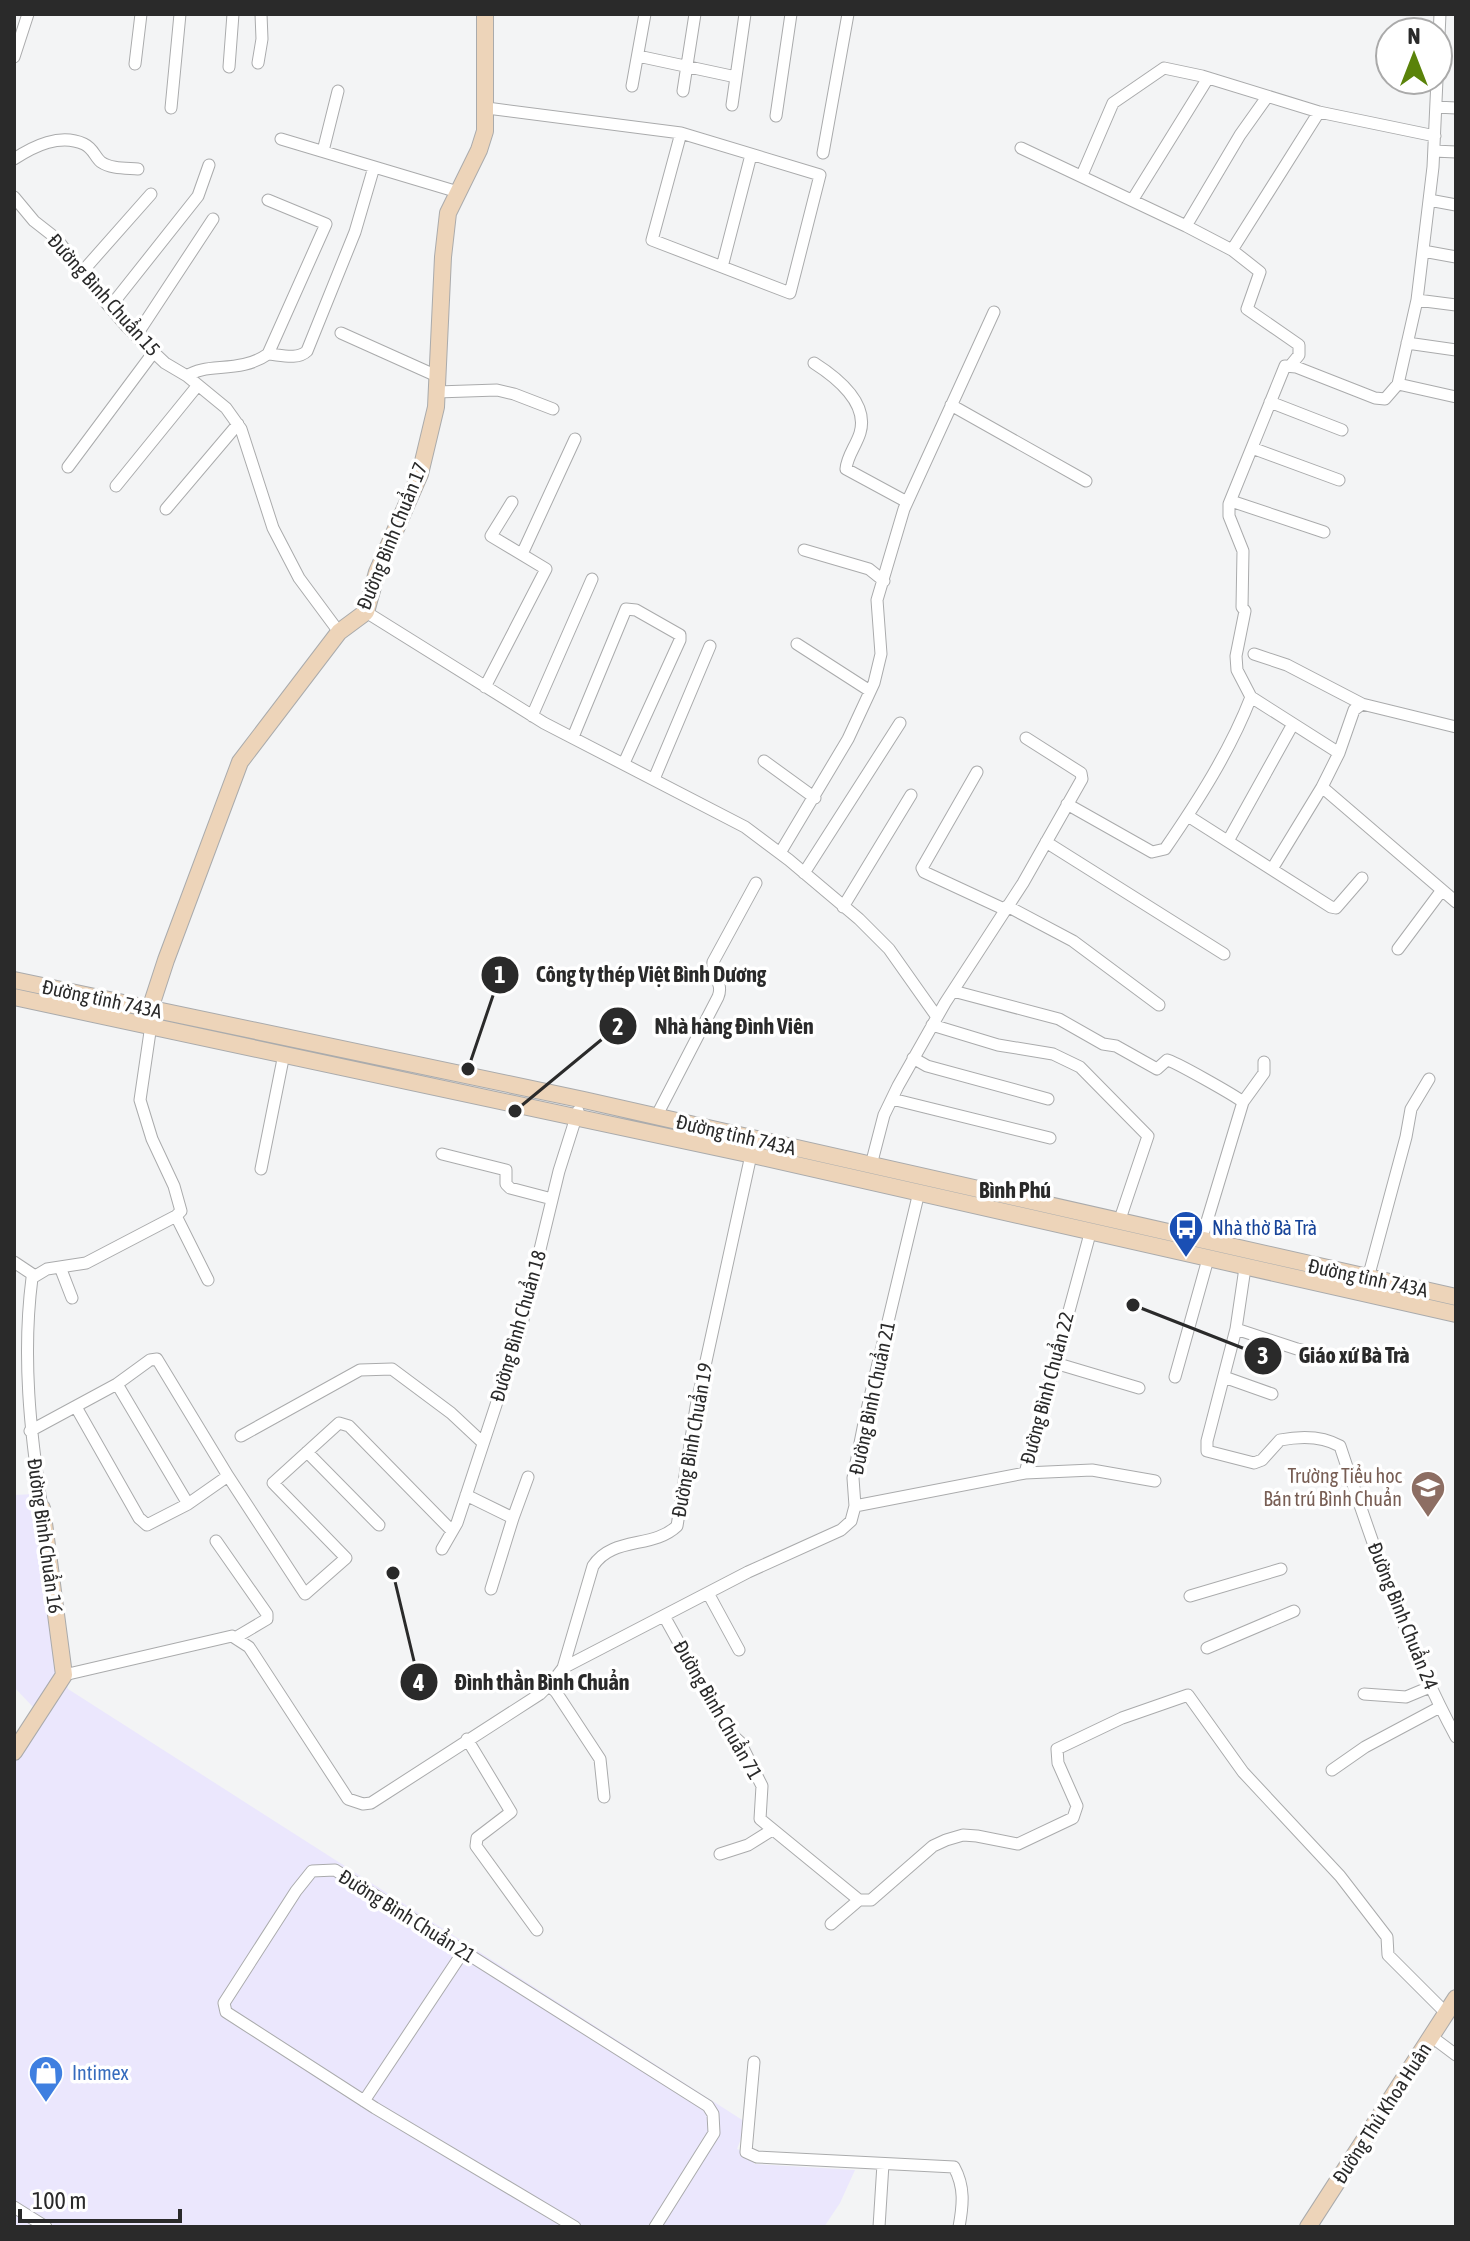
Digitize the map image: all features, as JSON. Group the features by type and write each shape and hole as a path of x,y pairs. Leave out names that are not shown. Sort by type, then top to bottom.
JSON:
{"main road":[{"name":"Đường Bình Chuẩn 17","path":"150,1017 166,960 240,762 339,632 366,612 377,572 420,474 438,385 444,237 448,213 485,131 485,14"},
{"name":"Đường tỉnh 743A","path":"14,980 284,1054 1091,1230 1176,1243 1201,1241 1456,1297"},
{"name":"Đường tỉnh 743A","path":"14,997 150,1017 584,1100 1119,1222 1176,1243 1208,1259 1456,1314"},
{"name":"Đường Bình Chuẩn 16","path":"42,1508 64,1675"},
{"path":"14,1752 64,1675"},
{"name":"Đường Thủ Khoa Huân","path":"1308,2227 1456,1998"}],"street":[{"path":"15,51 28,14"},
{"path":"135,64 141,14"},
{"path":"171,108 180,14"},
{"path":"229,67 233,14"},
{"path":"258,63 262,39 261,14"},
{"path":"632,86 645,14"},
{"path":"683,91 695,14"},
{"path":"732,105 745,14"},
{"path":"776,116 791,14"},
{"path":"823,153 848,14"},
{"path":"1339,753 1251,697 1237,670 1236,656 1245,611 1242,607 1243,551 1229,516 1231,501 1285,366 1375,398 1385,399 1398,384 1417,300 1429,200 1440,14"},
{"path":"638,56 736,77"},
{"path":"1082,175 1113,103 1164,68 1319,112 1435,136"},
{"path":"1133,199 1208,78"},
{"path":"323,151 338,91"},
{"path":"1186,226 1240,135 1267,97"},
{"path":"1436,107 1456,108"},
{"path":"487,108 681,133 820,175 790,293 652,240 681,133"},
{"path":"1232,250 1319,112"},
{"path":"281,139 458,192"},
{"path":"14,159 46,142 65,141 83,143 92,149 101,162 117,168 138,169"},
{"path":"1021,148 1186,226 1232,250 1260,272 1247,309 1299,345 1299,355 1290,366"},
{"path":"1434,151 1456,152"},
{"path":"722,267 751,155"},
{"path":"110,307 198,196 209,165"},
{"path":"268,354 295,356 307,351 355,232 374,167"},
{"path":"82,272 151,194"},
{"name":"Đường Bình Chuẩn 15","path":"14,197 34,221 57,239 136,336 153,353 226,408 238,424 273,528 299,578 339,632"},
{"path":"187,376 195,370 255,364 268,354 326,224 268,200"},
{"path":"1429,200 1456,205"},
{"path":"136,336 213,219"},
{"path":"1423,251 1456,257"},
{"path":"1417,300 1456,305"},
{"path":"780,853 848,739 870,691 881,654 877,600 907,502 994,312"},
{"path":"341,333 438,385 497,390 553,409"},
{"path":"1407,343 1456,350"},
{"path":"68,467 153,353"},
{"path":"814,363 833,375 860,411 861,431 846,469 907,502"},
{"path":"1398,384 1456,397"},
{"path":"116,486 198,385"},
{"path":"1270,402 1342,430"},
{"path":"951,405 1086,481"},
{"path":"166,509 238,424"},
{"path":"522,554 575,439"},
{"path":"1252,448 1339,480"},
{"path":"1231,501 1324,532"},
{"path":"485,687 546,569 491,536 512,502"},
{"path":"804,550 869,569 884,581"},
{"path":"532,716 592,579"},
{"path":"573,737 626,609 636,610 680,635 680,640 624,763"},
{"path":"366,612 532,716 745,827 804,873 889,949 934,1021 998,1045 1053,1054 1080,1067 1148,1136 1119,1222"},
{"path":"797,644 870,691"},
{"path":"654,779 710,646"},
{"path":"1254,654 1287,665 1362,704 1456,727"},
{"path":"1067,804 1152,852 1165,849 1229,745 1251,697"},
{"path":"1272,869 1322,787 1339,753 1354,710 1362,704"},
{"path":"804,873 900,723"},
{"path":"1228,841 1293,724"},
{"path":"871,1165 884,1115 913,1058 1082,779 1081,773 1026,738"},
{"path":"764,761 815,798"},
{"path":"977,772 922,868 924,872 1073,941 1124,982 1159,1005"},
{"path":"1322,787 1456,902"},
{"path":"843,907 911,795"},
{"path":"1188,816 1336,908 1362,878"},
{"path":"1046,842 1224,954"},
{"path":"656,1117 718,997 720,984 712,967 713,962 756,883"},
{"path":"1398,949 1442,890"},
{"path":"953,991 1059,1019 1157,1069 1168,1059 1243,1102"},
{"path":"14,1262 35,1276 47,1269 86,1263 181,1211 140,1100 150,1017"},
{"path":"261,1169 284,1054"},
{"path":"913,1058 941,1071 1048,1099"},
{"path":"1201,1241 1243,1102 1264,1073 1264,1062"},
{"path":"1368,1278 1411,1109 1429,1079"},
{"path":"892,1099 1050,1138"},
{"name":"Đường Bình Chuẩn 18","path":"442,1549 466,1495 520,1332 574,1117 584,1100"},
{"path":"442,1154 506,1170 506,1184 510,1188 552,1199"},
{"name":"Đường Bình Chuẩn 19","path":"563,1668 593,1566 599,1556 608,1549 663,1536 677,1526 680,1518 696,1407 751,1155"},
{"name":"Đường Bình Chuẩn 21","path":"855,1506 853,1478 865,1418 919,1192"},
{"path":"176,1216 208,1280"},
{"name":"Đường Bình Chuẩn 22","path":"855,1506 1025,1473 1091,1230"},
{"path":"1175,1377 1208,1259"},
{"path":"60,1267 72,1298"},
{"name":"Đường Bình Chuẩn 24","path":"1245,1268 1236,1329 1205,1447 1207,1451 1254,1463 1262,1460 1280,1440 1311,1437 1329,1439 1340,1446 1405,1631 1456,1737"},
{"name":"Đường Bình Chuẩn 16","path":"35,1276 32,1278 28,1312 23,1416 30,1431 42,1508"},
{"path":"1236,1329 1321,1354"},
{"path":"30,1431 117,1384 150,1360 157,1359 305,1594 346,1558 273,1483 339,1423 349,1426 452,1531"},
{"path":"1055,1363 1139,1388"},
{"path":"241,1436 360,1370 380,1368 392,1369 451,1413 482,1442"},
{"path":"1224,1377 1272,1394"},
{"path":"117,1384 188,1504"},
{"path":"76,1407 139,1518 147,1525 188,1504 228,1476"},
{"path":"307,1452 379,1525"},
{"path":"1025,1473 1092,1470 1155,1481"},
{"path":"491,1589 528,1477"},
{"path":"466,1495 513,1518"},
{"path":"64,1675 232,1636 249,1647 348,1799 371,1803 540,1694 563,1668 708,1593 841,1530 851,1521 855,1506"},
{"path":"216,1541 267,1614 267,1619 235,1638"},
{"path":"1190,1596 1281,1569"},
{"path":"708,1593 739,1650"},
{"path":"1207,1648 1294,1611"},
{"name":"Đường Bình Chuẩn 71","path":"664,1616 728,1731 740,1742 762,1786 758,1810 760,1819 772,1830"},
{"path":"549,1685 600,1759 604,1797"},
{"path":"1364,1694 1406,1697 1430,1687"},
{"path":"720,1854 748,1845 772,1830 859,1900 871,1900 933,1846 946,1840 963,1835 1018,1844 1073,1818 1077,1806 1058,1763 1057,1749 1122,1718 1188,1695 1243,1772 1340,1876 1387,1937 1388,1955 1447,2014"},
{"path":"1332,1770 1365,1747 1440,1707"},
{"path":"467,1739 511,1812 477,1838 476,1846 537,1930"},
{"name":"Đường Bình Chuẩn 21","path":"575,2227 364,2101 226,2012 224,2003 312,1871 335,1870 708,2106 713,2114 714,2133 655,2227"},
{"path":"831,1924 859,1900"},
{"path":"364,2101 463,1952"},
{"path":"1432,2037 1456,2055"},
{"path":"754,2062 746,2152 757,2157 954,2167 961,2179 963,2204 959,2227"},
{"path":"879,2227 883,2164"},
{"path":"14,2207 46,2227"}],"shaded area":[{"path":"36,1494 68,1689 747,2123 737,2149 756,2155 754,2164 855,2170 840,2203 824,2227 14,2227 14,1737 33,1707 14,1687 14,1495"}],"place":[{"name":"Công ty thép Việt Bình Dương","path":"468,1069"},
{"name":"Nhà hàng Đình Viên","path":"515,1111"},
{"name":"Nhà thờ Bà Trà","path":"1186,1259"},
{"name":"Giáo xứ Bà Trà","path":"1133,1305"},
{"name":"Trường Tiểu học Bán trú Bình Chuẩn","path":"1428,1519"},
{"name":"Đình thần Bình Chuẩn","path":"393,1573"},
{"name":"Intimex","path":"46,2104"}],"district":[{"name":"Bình Phú","path":"1015,1190"}]}
